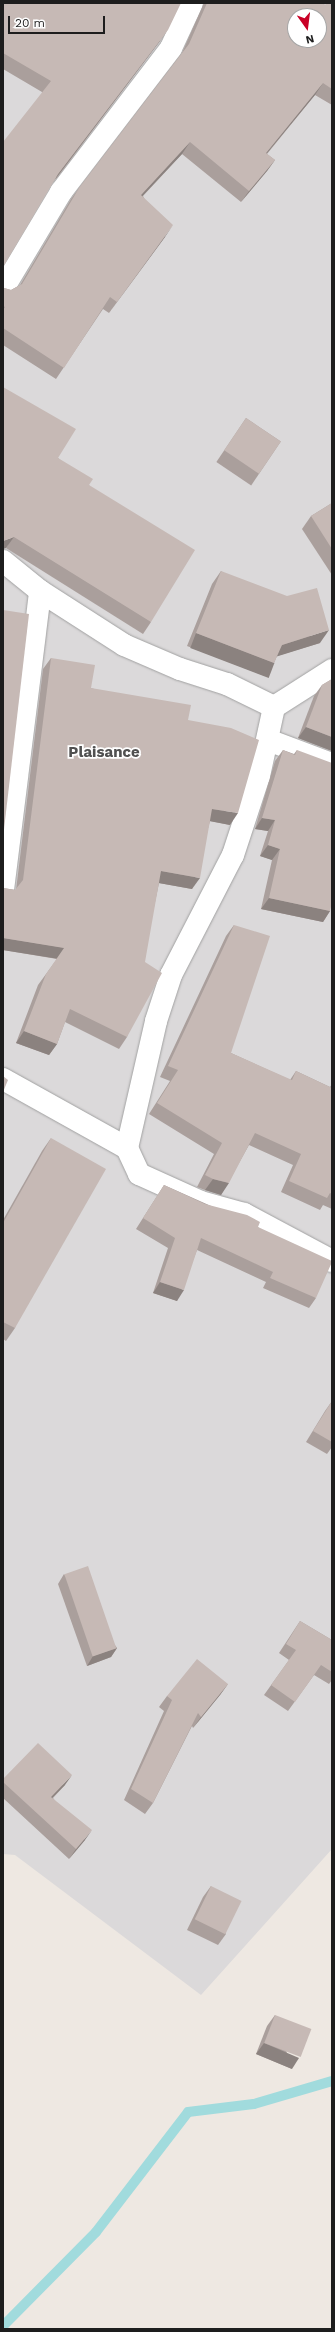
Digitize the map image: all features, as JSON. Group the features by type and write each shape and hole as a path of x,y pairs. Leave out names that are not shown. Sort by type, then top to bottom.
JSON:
{"street":[{"path":"3,290 61,192 171,48 192,3"},
{"path":"3,561 40,592 124,646 180,669 228,684 274,707"},
{"path":"3,890 40,592"},
{"path":"332,670 274,707 268,740 233,855 171,975 156,1020 128,1148 139,1174 201,1202 244,1214 332,1261"},
{"path":"268,740 332,764"},
{"path":"3,1079 128,1148"}],"shaded area":[{"path":"3,3 332,3 332,1849 201,1995 15,1855 3,1854"}],"building":[{"path":"3,3 181,3 168,30 58,174 3,267 3,142 51,81 3,53"},
{"path":"207,3 322,3 325,5 327,3 332,3 332,89 323,83 266,153 275,160 249,191 190,142 141,195 173,225 117,302 110,297 64,368 3,328 3,310 5,307 3,306 3,286 4,288 11,290 22,284 79,188 189,44"},
{"path":"3,387 76,429 58,458 93,479 89,485 195,550 151,622 14,537 3,541"},
{"path":"246,418 281,441 259,474 224,450"},
{"path":"332,503 332,549 311,516"},
{"path":"221,571 287,596 317,588 329,630 282,645 274,663 196,633"},
{"path":"3,610 29,614 3,838"},
{"path":"51,658 95,665 91,688 191,705 188,720 231,728 259,740 238,813 212,809 200,878 161,871 145,962 162,973 127,1037 70,1009 57,1044 24,1031 46,974 64,948 3,938 3,888 15,890 23,880"},
{"path":"332,679 332,737 306,727 322,685"},
{"path":"283,750 295,755 297,750 332,763 332,903 330,911 269,898 280,849 268,845 275,820 262,818"},
{"path":"234,925 270,936 231,1053 292,1080 296,1071 332,1088 332,1194 330,1193 327,1198 289,1181 301,1154 255,1133 229,1183 213,1179 205,1175 222,1143 157,1103 178,1070 168,1066"},
{"path":"3,1076 8,1080 3,1092"},
{"path":"51,1138 106,1169 15,1328 3,1322 3,1223"},
{"path":"164,1185 205,1204 247,1215 260,1222 258,1227 332,1261 316,1298 270,1278 273,1272 201,1238 184,1290 160,1282 175,1238 143,1218"},
{"path":"332,1401 332,1442 313,1431"},
{"path":"88,1566 116,1648 93,1656 64,1574"},
{"path":"300,1621 332,1640 332,1672 321,1665 295,1702 271,1685 296,1650 286,1644"},
{"path":"197,1659 228,1684 201,1717 198,1713 153,1803 131,1789 172,1700 167,1696"},
{"path":"38,1743 72,1775 51,1797 92,1830 76,1849 3,1782 3,1779"},
{"path":"211,1886 242,1901 225,1934 195,1919"},
{"path":"275,2015 311,2029 301,2057 264,2043"}],"waterway":[{"path":"3,2326 96,2232 188,2112 254,2104 332,2081"}],"district":[{"name":"Plaisance","path":"104,753"}]}
